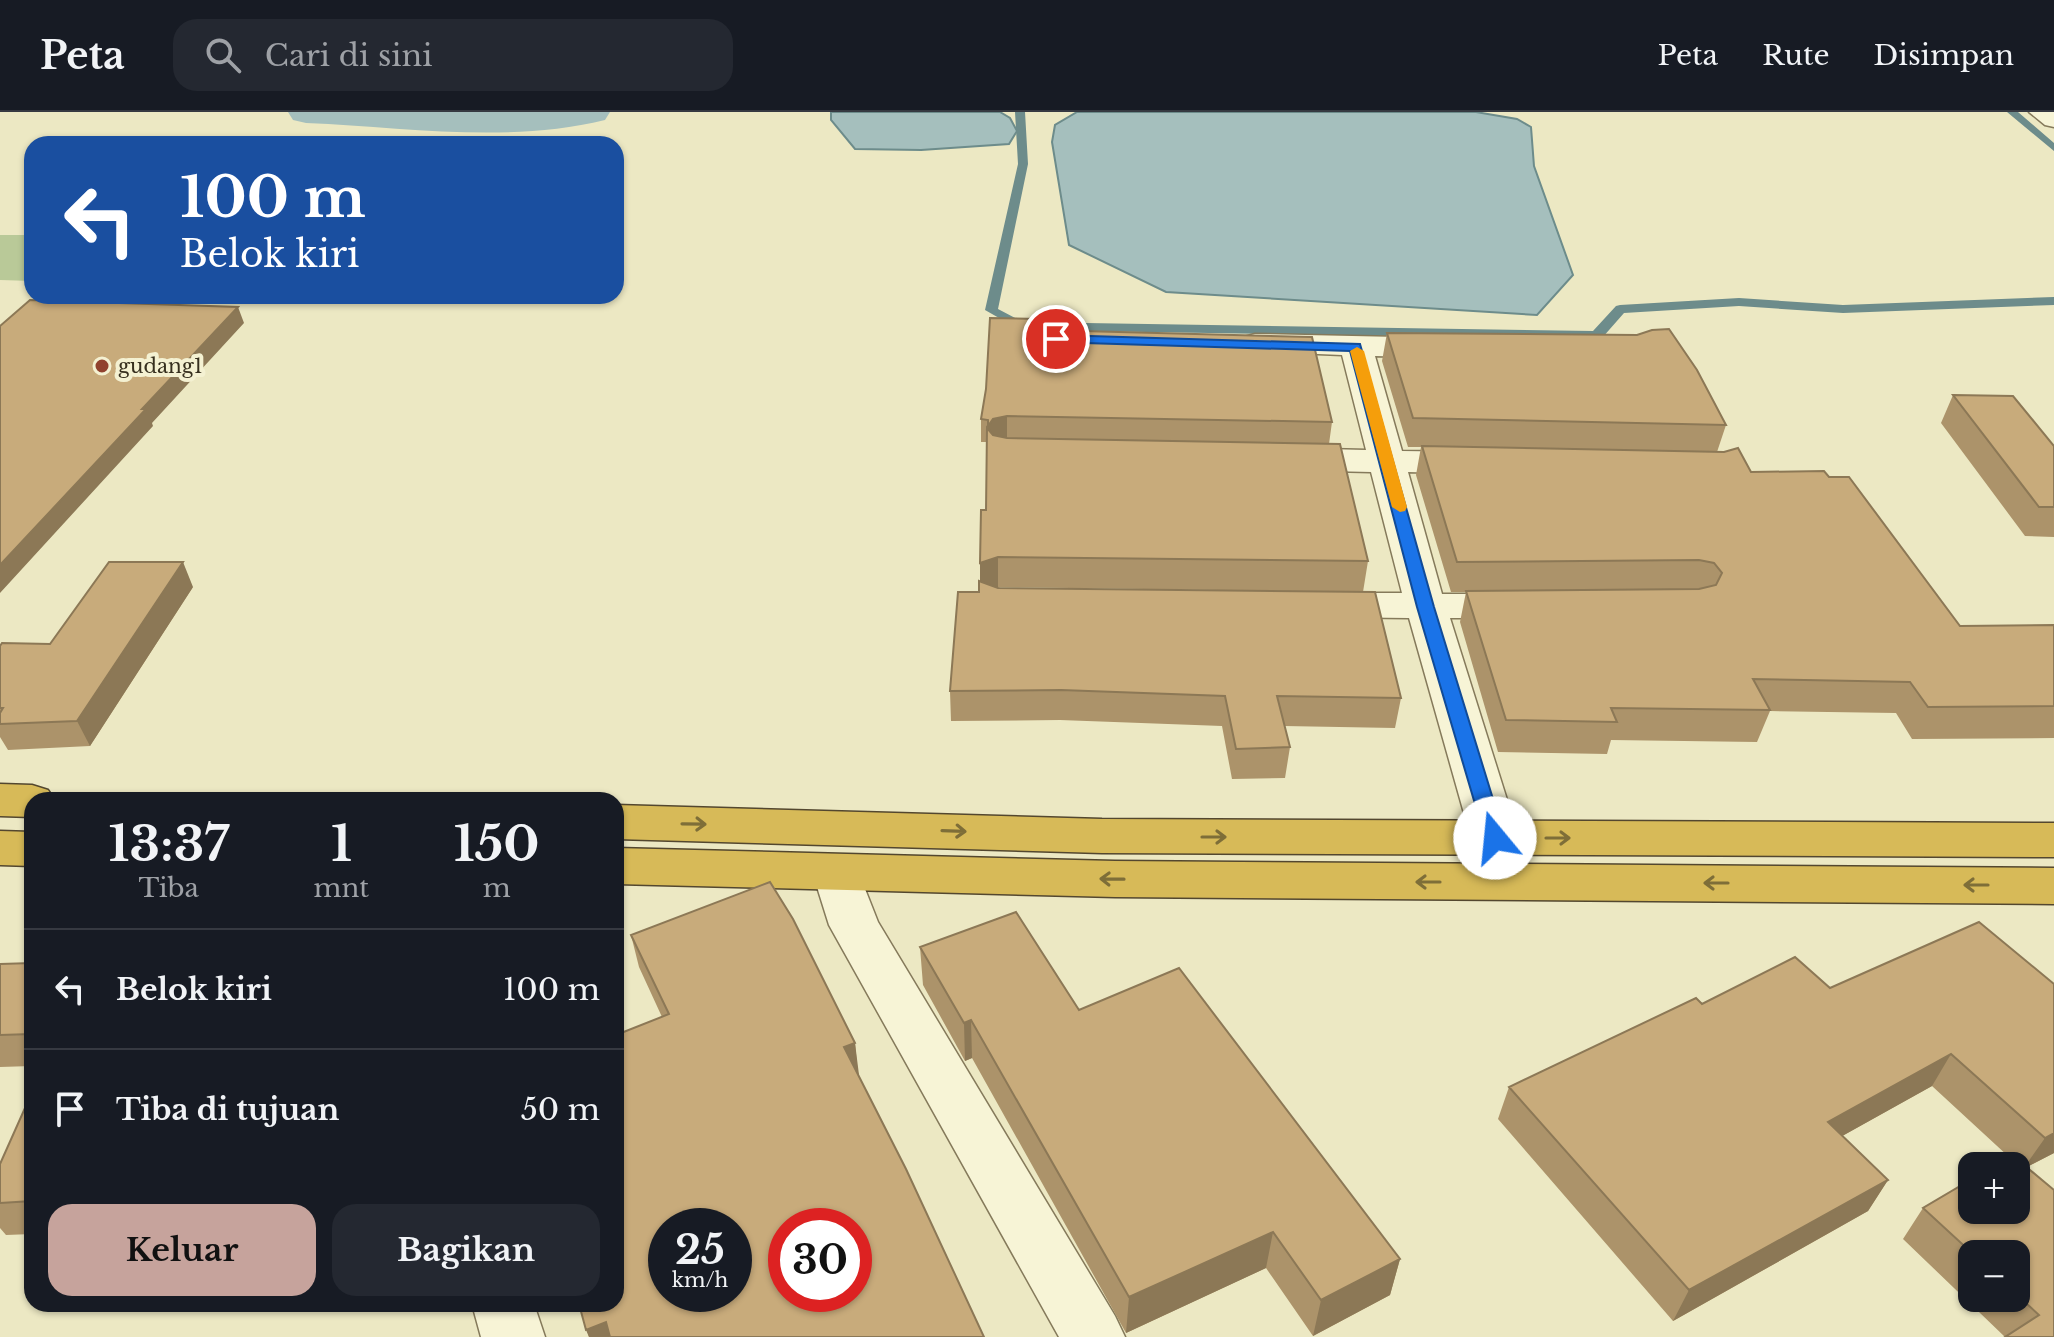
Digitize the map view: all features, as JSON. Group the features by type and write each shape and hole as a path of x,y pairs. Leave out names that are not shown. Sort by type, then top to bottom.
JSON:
{"highway":[{"path":"0,800 24,801"},
{"path":"624,822 1102,836 2054,840"},
{"path":"0,848 24,849"},
{"path":"624,866 1131,880 2054,886"}],"street":[{"path":"2041,112 2054,120"},
{"path":"1230,344 1478,348"},
{"path":"1356,347 1426,607 1495,838"},
{"path":"1261,459 1512,463"},
{"path":"1283,605 1565,606"},
{"path":"837,874 854,925 1093,1337"},
{"path":"505,1312 513,1337"}],"green space":[{"path":"0,235 24,235 24,281 0,280"}],"water":[{"path":"831,112 1000,112 1010,118 1017,131 1009,144 921,150 855,149 831,120"},
{"path":"1077,112 1476,112 1517,119 1531,127 1534,166 1573,275 1537,315 1166,292 1069,245 1052,142 1055,125"}],"building":[{"path":"25,304 238,307 0,565 0,326"},
{"path":"990,318 1038,319 1043,330 1312,337 1332,422 1007,416 993,419 988,426 988,420 981,419"},
{"path":"1669,329 1697,370 1726,425 1413,418 1387,333 1637,335"},
{"path":"1953,395 2013,396 2054,446 2054,507 2039,507"},
{"path":"987,428 993,435 1007,438 1340,444 1368,561 998,557 980,563 981,510 986,510"},
{"path":"1422,446 1724,452 1738,448 1751,472 1824,471 1829,477 1849,477 1960,626 2054,625 2054,706 1928,707 1910,682 1753,679 1770,710 1611,708 1617,722 1506,720 1466,591 1699,589 1716,585 1722,573 1714,563 1699,560 1457,562"},
{"path":"109,562 183,562 77,721 0,724 3,708 0,708 2,643 50,644"},
{"path":"979,581 998,588 1375,592 1401,698 1277,696 1290,747 1236,749 1225,696 1061,690 950,691 958,592 979,592"},
{"path":"770,882 793,919 855,1043 844,1047 906,1169 984,1337 610,1337 606,1322 586,1330 581,1312 624,1312 624,1032 669,1014 631,935"},
{"path":"1016,912 1079,1010 1179,968 1400,1259 1321,1300 1273,1232 1129,1297 971,1020 964,1023 920,947"},
{"path":"1979,922 2054,984 2054,1133 2045,1138 1951,1054 1828,1122 1888,1180 1689,1290 1509,1087 1696,998 1702,1004 1795,957 1830,988"},
{"path":"24,963 24,1034 0,1035 0,964"},
{"path":"24,1110 24,1202 0,1203 0,1164"},
{"path":"2030,1170 2054,1190 2054,1337 2005,1337 2039,1315 2030,1307 2030,1240 1958,1240 1923,1208 1958,1187 1958,1224 2030,1224"}],"waterway":[{"path":"306,112 522,122 592,112"},
{"path":"1020,112 1023,164 991,310 1020,326 1597,335 1620,309 1739,302 1843,309 2054,301"},
{"path":"2012,112 2054,148"}],"slow traffic":[{"path":"1357,351 1400,507"}],"place":[{"name":"gudang1","path":"102,366"}],"route":[{"path":"1056,339 1356,347 1426,607 1495,838"}]}
